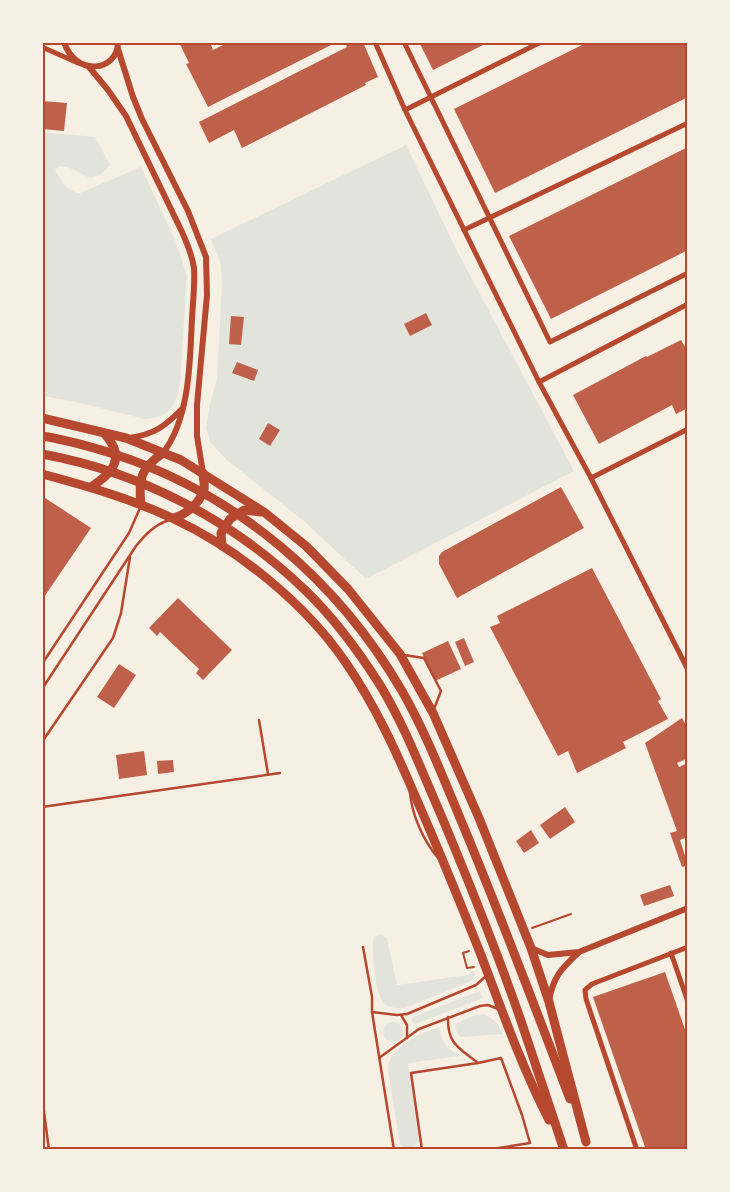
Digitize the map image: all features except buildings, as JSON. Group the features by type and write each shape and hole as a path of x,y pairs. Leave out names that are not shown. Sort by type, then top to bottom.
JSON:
{"main road":[{"path":"42,418 126,438 181,460 264,512 306,546 348,589 400,654 433,713 479,818 531,948 549,1002 588,1146"},
{"path":"91,487 105,478 114,463 114,448 105,434"},
{"path":"42,436 97,448 130,460 179,480 221,503 259,528 291,554 328,590 357,624 380,655 426,736 480,866 588,1146"},
{"path":"42,454 93,466 134,479 171,495 212,519 264,554 306,591 347,638 380,687 408,738 427,782 468,880 519,1016 564,1148"},
{"path":"141,504 139,490 143,472 152,460 163,454"},
{"path":"174,518 184,514 198,501 205,487 203,473"},
{"path":"42,474 91,487 141,504 174,518 222,546 266,578 307,615 346,661 377,712 408,779 447,868 533,1088 564,1148"},
{"path":"222,546 221,533 230,519 244,510 264,512"}],"street":[{"path":"64,42 72,59 80,64"},
{"path":"375,42 405,110 539,382 591,478 688,670"},
{"path":"404,42 550,342 688,272"},
{"path":"405,110 542,42"},
{"path":"42,47 89,67 106,63 114,57 118,46"},
{"path":"118,46 133,97 142,119 188,211 206,257 207,295 197,405 197,436 203,473"},
{"path":"89,67 126,116 182,232 194,267 190,359 183,408 172,442 163,454"},
{"path":"464,230 688,123"},
{"path":"539,382 688,304"},
{"path":"126,438 146,436 157,431 183,408"},
{"path":"591,478 688,429"},
{"path":"531,948 548,955 579,952 688,908"},
{"path":"637,1150 586,999 585,990 592,984 688,946"},
{"path":"549,1002 556,976 579,952"},
{"path":"671,953 688,1002"}],"lane":[{"path":"42,664 128,533 141,504"},
{"path":"42,689 130,554 147,533 156,526 174,518"},
{"path":"42,742 113,638 121,613 130,554"},
{"path":"400,654 424,658 441,691 433,713"},
{"path":"259,720 268,774"},
{"path":"42,807 280,773"},
{"path":"363,947 394,1150"},
{"path":"372,1012 408,1014 476,985 482,982 488,975"},
{"path":"379,1058 419,1029 448,1017 480,1006 488,1005 501,1010"},
{"path":"401,1015 407,1025 407,1038"},
{"path":"448,1017 450,1038 455,1045 478,1063"},
{"path":"422,1150 412,1073 501,1058 530,1143 486,1150"},
{"path":"42,1098 49,1150"}],"path":[{"path":"547,922 571,914"},
{"path":"463,953 467,968 484,964"}],"shaded area":[{"path":"43,132 95,137 110,165 100,175 90,178 70,168 59,166 55,170 71,191 80,193 141,167 175,240 187,276 180,382 174,403 161,416 145,419 72,401 43,396"},
{"path":"406,145 456,249 574,471 366,579 305,522 227,460 210,442 206,428 217,378 222,284 221,265 211,239"},
{"path":"382,934 387,939 397,985 468,975 474,970 475,975 471,981 405,1008 388,1006 381,999 374,968 374,936"},
{"path":"480,991 483,998 415,1024 412,1021 413,1017"},
{"path":"485,1014 496,1022 503,1034 461,1037 457,1033 455,1024 476,1015"},
{"path":"393,1022 400,1025 403,1032 400,1039 393,1042 386,1039 383,1032 386,1025"},
{"path":"439,1027 445,1044 460,1056 408,1063 419,1141 413,1148 404,1149 400,1145 388,1069 390,1061 400,1047 407,1042"}]}
